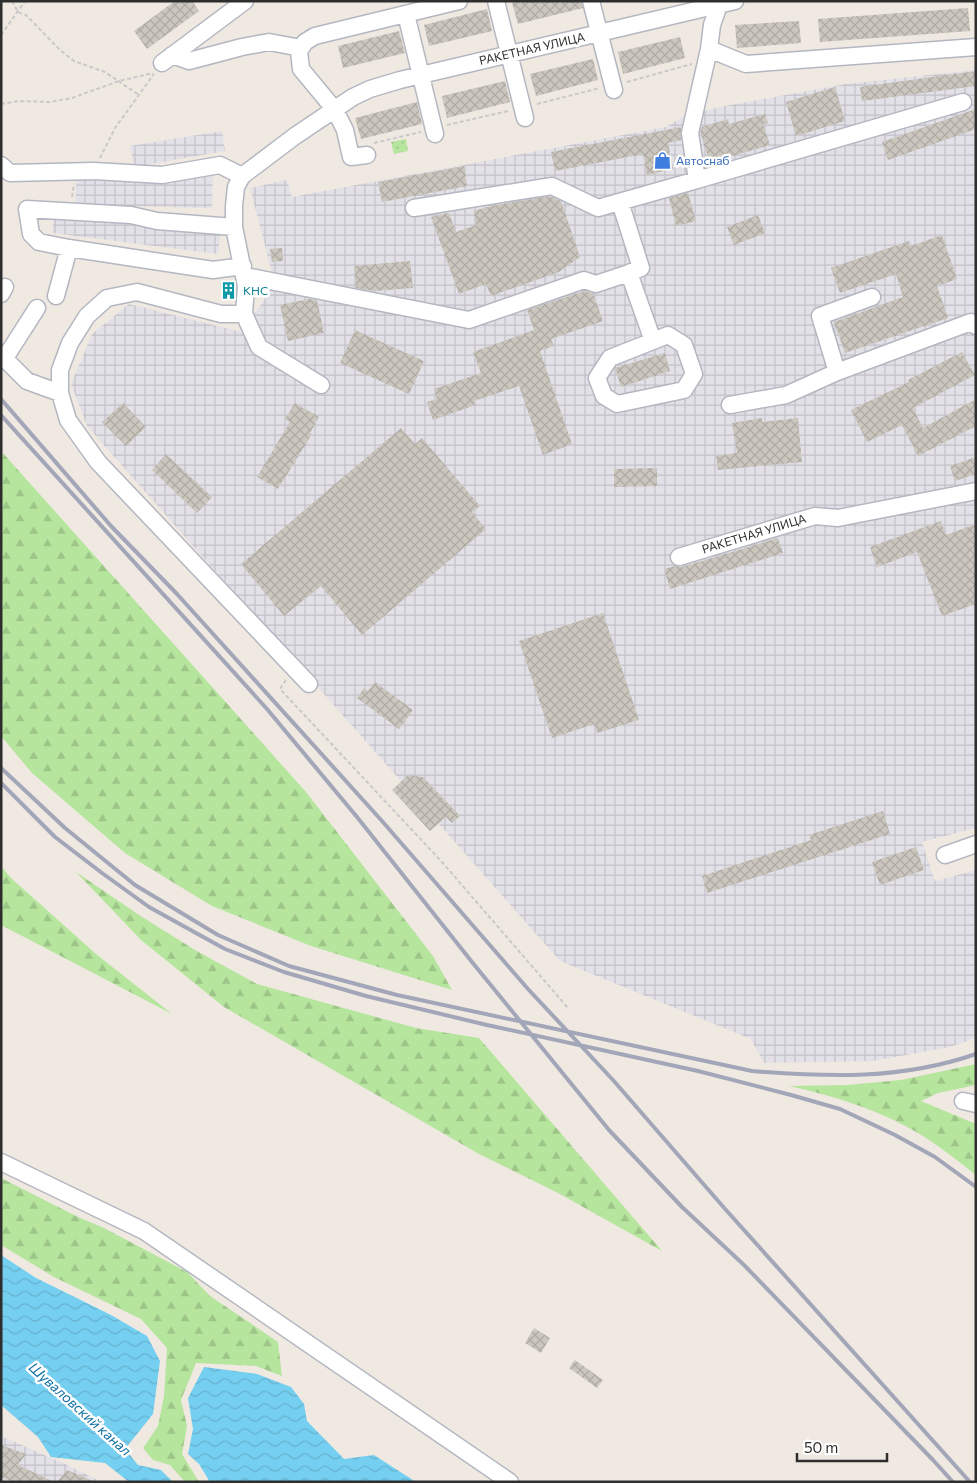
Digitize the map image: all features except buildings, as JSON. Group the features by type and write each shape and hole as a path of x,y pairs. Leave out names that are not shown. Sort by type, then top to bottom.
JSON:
{"street":[{"path":"245,1 167,59 189,61 242,46 269,42 301,48"},
{"path":"367,154 351,157 345,130 334,110 301,69 299,51 306,42 315,36 459,1"},
{"path":"496,1 524,113"},
{"path":"591,1 613,88"},
{"path":"697,180 690,133 708,54 712,25 726,3"},
{"name":"РАКЕТНАЯ УЛИЦА","path":"242,176 353,97 370,90 421,75 726,3"},
{"path":"406,14 435,131"},
{"path":"708,54 746,64 976,47"},
{"path":"414,208 552,186 598,208 963,102"},
{"path":"1,165 10,173 94,171 162,175 220,165 242,176 236,187 234,227 246,286 244,314 258,347 321,385"},
{"path":"234,227 157,221 131,215 27,209 31,234 39,242 213,270 244,271 470,320 584,280 596,284 641,268 620,202"},
{"path":"56,296 69,248"},
{"path":"629,273 653,341"},
{"path":"244,314 221,314 137,292 107,298 87,316 70,343 60,370 60,393 68,420 98,462 309,684"},
{"path":"837,372 820,316 872,297"},
{"path":"37,308 3,356 27,381 60,393"},
{"path":"730,405 786,395 837,372 971,322 976,326"},
{"path":"668,335 684,345 694,374 684,390 617,404 604,396 597,378 610,358 653,341 668,335"},
{"name":"РАКЕТНАЯ УЛИЦА","path":"679,557 815,516 838,518 976,491"},
{"path":"945,855 976,844"},
{"path":"1,1162 144,1231 510,1482"}],"path":[{"path":"12,1 18,12 26,15 60,50 74,61 105,72 139,95"},
{"path":"1,35 26,1"},
{"path":"349,149 524,113 613,88 708,54"},
{"path":"1,104 19,101 50,102 72,98 119,81 155,73 115,128 94,171"},
{"path":"69,212 76,171"},
{"path":"294,668 280,689 442,862 568,1008"}],"shaded area":[{"path":"976,70 976,828 922,842 935,881 976,870 976,1038 950,1047 873,1061 764,1063 751,1039 560,961 87,426 71,384 92,334 129,304 242,332 275,284 250,188 287,180 292,197 666,127 686,115 725,106 846,84"},
{"path":"222,131 225,151 134,167 130,146"},
{"path":"76,170 213,173 212,208 76,205"},
{"path":"55,208 221,228 218,254 52,233"},
{"path":"1,1436 63,1463 102,1482 1,1482"}],"green space":[{"path":"406,139 408,151 394,154 391,142"},
{"path":"1,451 306,792 433,956 452,990 311,946 212,906 125,853 32,773 1,736"},
{"path":"1,866 11,878 96,954 172,1014 1,925"},
{"path":"76,872 195,950 257,984 416,1028 479,1038 662,1251 558,1193 479,1154 224,1007 141,940"},
{"path":"976,1064 976,1085 938,1093 921,1101 976,1124 976,1175 932,1142 894,1120 842,1100 789,1086 847,1085 901,1080"},
{"path":"1,1178 104,1228 187,1272 210,1296 278,1342 282,1376 256,1366 196,1363 181,1400 187,1426 182,1454 199,1482 185,1482 170,1465 153,1460 143,1448 158,1426 164,1396 167,1348 141,1319 54,1277 1,1245"}],"water":[{"name":"Шуваловский канал","path":"1,1255 36,1278 111,1315 147,1336 160,1361 153,1414 125,1449 138,1465 161,1470 173,1482 129,1482 105,1463 51,1457 38,1437 1,1405"},
{"path":"204,1367 257,1374 291,1387 304,1404 307,1421 344,1459 374,1455 416,1482 210,1482 199,1464 188,1454 193,1429 188,1398"}],"railway":[{"path":"1,399 111,526 177,594 382,821 528,989 613,1080 726,1210 970,1482"},
{"path":"1,415 267,709 357,817 609,1130 682,1207 744,1265 953,1482"},
{"path":"1,768 65,828 135,885 218,935 289,966 397,995 752,1071 809,1075 892,1072 920,1068 976,1054"},
{"path":"1,783 55,837 102,873 149,907 225,949 284,972 366,996 487,1025 698,1071 840,1109 895,1135 935,1157 976,1187"}],"place":[{"name":"Автоснаб","path":"662,161"},
{"name":"КНС","path":"229,291"}]}
